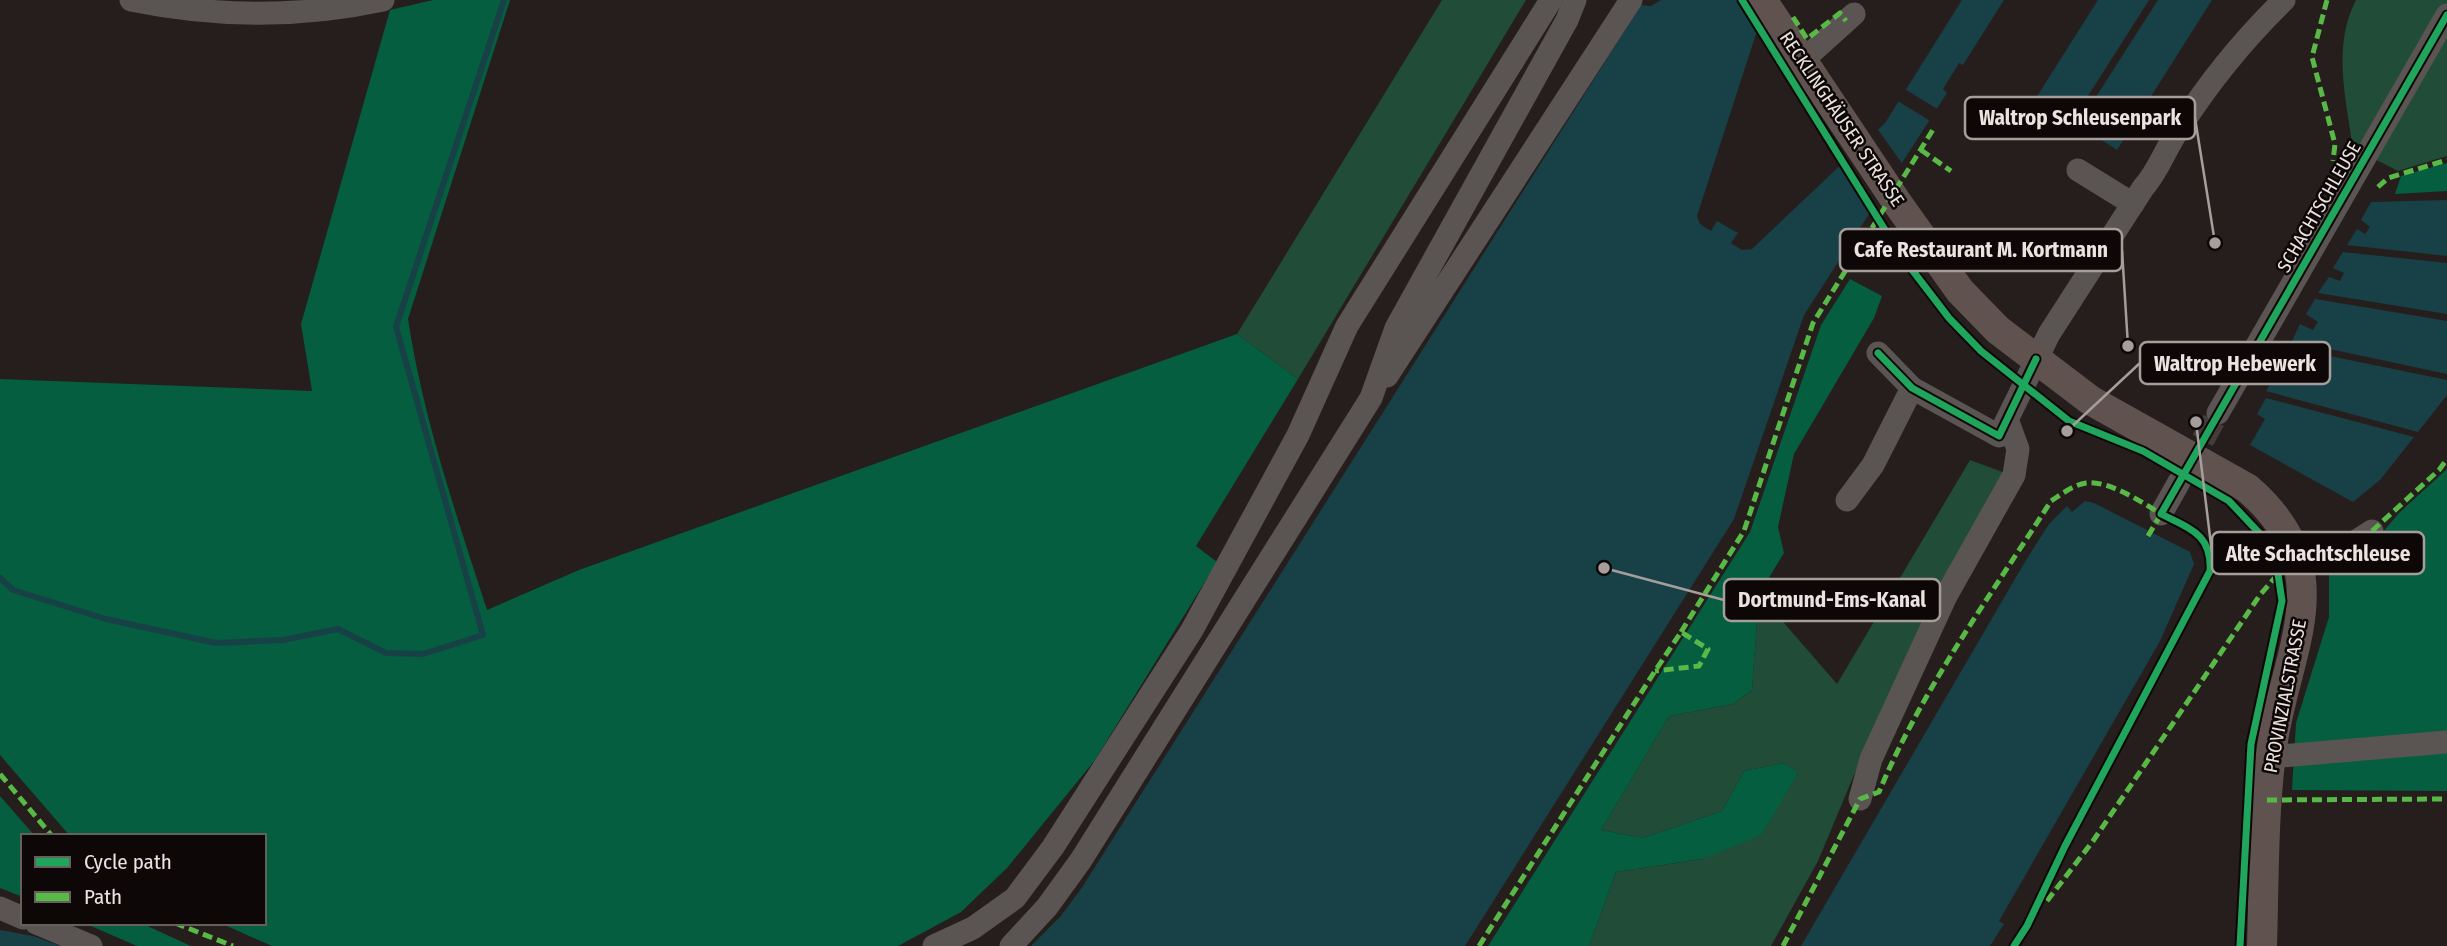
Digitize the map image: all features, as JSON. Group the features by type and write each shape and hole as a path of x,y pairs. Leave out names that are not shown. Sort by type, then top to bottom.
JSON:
{"main road":[{"name":"RECKLINGHÄUSER STRASSE","path":"1762,0 1847,131 1960,291 1998,330 2090,400 2232,478 2260,500"},
{"name":"PROVINZIALSTRASSE","path":"2260,500 2284,531 2299,566 2302,623 2270,757 2262,946"}],"street":[{"path":"131,0 170,8 245,15 383,0"},
{"path":"934,946 973,928 1015,898 1053,847 1192,630 1298,435 1347,326 1551,0"},
{"path":"1371,398 1396,328 1567,20 1575,0"},
{"path":"1011,946 1047,907 1081,860 1371,398 1415,337 1631,0"},
{"path":"1878,353 1912,388 1999,436 2036,359 2133,204 2156,173 2178,130 2245,37 2284,0"},
{"path":"1802,61 1854,14"},
{"name":"SCHACHTSCHLEUSE","path":"2218,413 2447,15"},
{"path":"2078,170 2133,204"},
{"path":"1847,500 1873,465 1912,388"},
{"path":"1860,799 1871,759 1946,596 2014,475 2018,449 2008,422"},
{"path":"2161,514 2179,482"},
{"path":"2299,566 2347,547 2372,531"},
{"path":"2270,757 2447,742"},
{"path":"0,908 21,917"},
{"path":"41,925 91,946"}],"green space":[{"path":"433,0 510,0 408,319 431,429 487,610 579,570 1237,334 1298,379 1196,546 1217,562 1095,760 1007,868 961,912 898,946 272,946 225,925 266,925 266,834 68,834 0,755 0,379 312,391 301,324 390,10"},
{"path":"1442,0 1526,0 1298,379 1237,334"},
{"path":"2356,0 2447,0 2447,156 2398,171 2353,148 2343,54 2344,36"},
{"path":"2447,163 2447,191 2395,194 2401,176"},
{"path":"1850,279 1882,296 1874,318 1794,454 1778,527 1784,553 1759,594 1752,690 1733,704 1669,716 1601,830 1643,838 1722,811 1744,771 1784,763 1798,773 1761,835 1702,859 1616,872 1589,946 1488,946 1750,532 1821,325"},
{"path":"1970,460 2008,474 1926,627 1854,775 1818,861 1771,946 1589,946 1616,872 1702,859 1798,774 1784,763 1744,771 1722,811 1643,838 1601,830 1669,716 1733,704 1752,690 1759,594 1837,684"},
{"path":"2447,469 2447,791 2292,790 2296,723 2329,617 2329,573 2377,539 2399,513"},
{"path":"0,796 33,834 21,834 21,896 0,888"},
{"path":"89,925 145,925 191,946 137,946"}],"water":[{"path":"1661,0 1767,0 1697,216 1700,224 1711,231 1717,221 1738,233 1731,243 1742,250 1752,249 1885,123 1962,0 2004,0 1963,65 1959,63 1943,89 1947,93 1804,315 1734,519 1465,946 1031,946 1060,917 1081,889 1641,5 1651,6"},
{"path":"2098,0 2149,0 2072,121 2036,98"},
{"path":"2158,0 2212,0 2117,150 2078,125"},
{"path":"2447,200 2447,256 2347,245 2357,229 2365,234 2370,227 2361,220 2371,202"},
{"path":"2343,252 2447,263 2447,314 2318,293 2329,277 2340,281 2344,273 2333,268"},
{"path":"2315,299 2447,321 2447,374 2292,341 2300,324 2313,330 2318,322 2306,314"},
{"path":"2291,348 2447,380 2447,395 2418,432 2266,391 2276,373 2289,378 2294,371 2281,364"},
{"path":"2266,398 2414,437 2380,480 2353,502 2250,445 2265,419 2257,414"},
{"path":"2085,501 2094,503 2190,552 2194,564 2160,641 1999,921 2004,924 1990,946 1801,946 2026,560 2049,524 2067,506 2072,512"},
{"path":"0,930 33,936 60,946 0,946"}],"pier":[{"path":"1737,0 1771,0 1760,34"},
{"path":"1903,88 1939,110 1932,122 1896,100"},
{"path":"1876,127 1904,166 1872,216 1839,162"}],"waterway":[{"path":"0,578 13,590 106,619 216,643 283,640 338,629 386,653 423,654 483,635 396,327 504,0"}],"tunnel":[{"path":"2186,470 2218,413"}],"marked path":[{"path":"2327,0 2312,57 2335,144 2333,161"},
{"path":"1793,17 1807,39 1840,13 1846,21"},
{"path":"1681,632 1744,531 1813,323 1934,128"},
{"path":"1921,150 1951,171"},
{"path":"2378,187 2388,178 2447,160"},
{"path":"2372,531 2439,470 2447,459"},
{"path":"1783,946 1860,799 1879,792 1936,679 2051,501 2077,486 2096,483 2128,494 2167,517"},
{"path":"2148,536 2161,514"},
{"path":"2047,901 2093,841 2260,595 2278,574 2299,566"},
{"path":"1479,946 1655,671 1681,632 1708,649 1699,666 1655,671"},
{"path":"0,774 50,834"},
{"path":"2267,800 2447,799"},
{"path":"180,925 233,946"}],"cycle path":[{"path":"1742,0 1900,254 1949,318 1981,351 2069,421 2143,451 2229,501 2263,537 2278,574 2282,601 2251,744 2240,946"},
{"path":"2014,946 2027,926 2065,846 2210,571 2207,549 2197,534 2161,514 2447,15"},
{"path":"1878,353 1912,388 1999,436 2036,359"}],"place":[{"name":"Waltrop Schleusenpark","path":"2215,243"},
{"name":"Cafe Restaurant M. Kortmann","path":"2128,346"},
{"name":"Alte Schachtschleuse","path":"2196,422"},
{"name":"Waltrop Hebewerk","path":"2067,431"},
{"name":"Dortmund-Ems-Kanal","path":"1604,568"}]}
